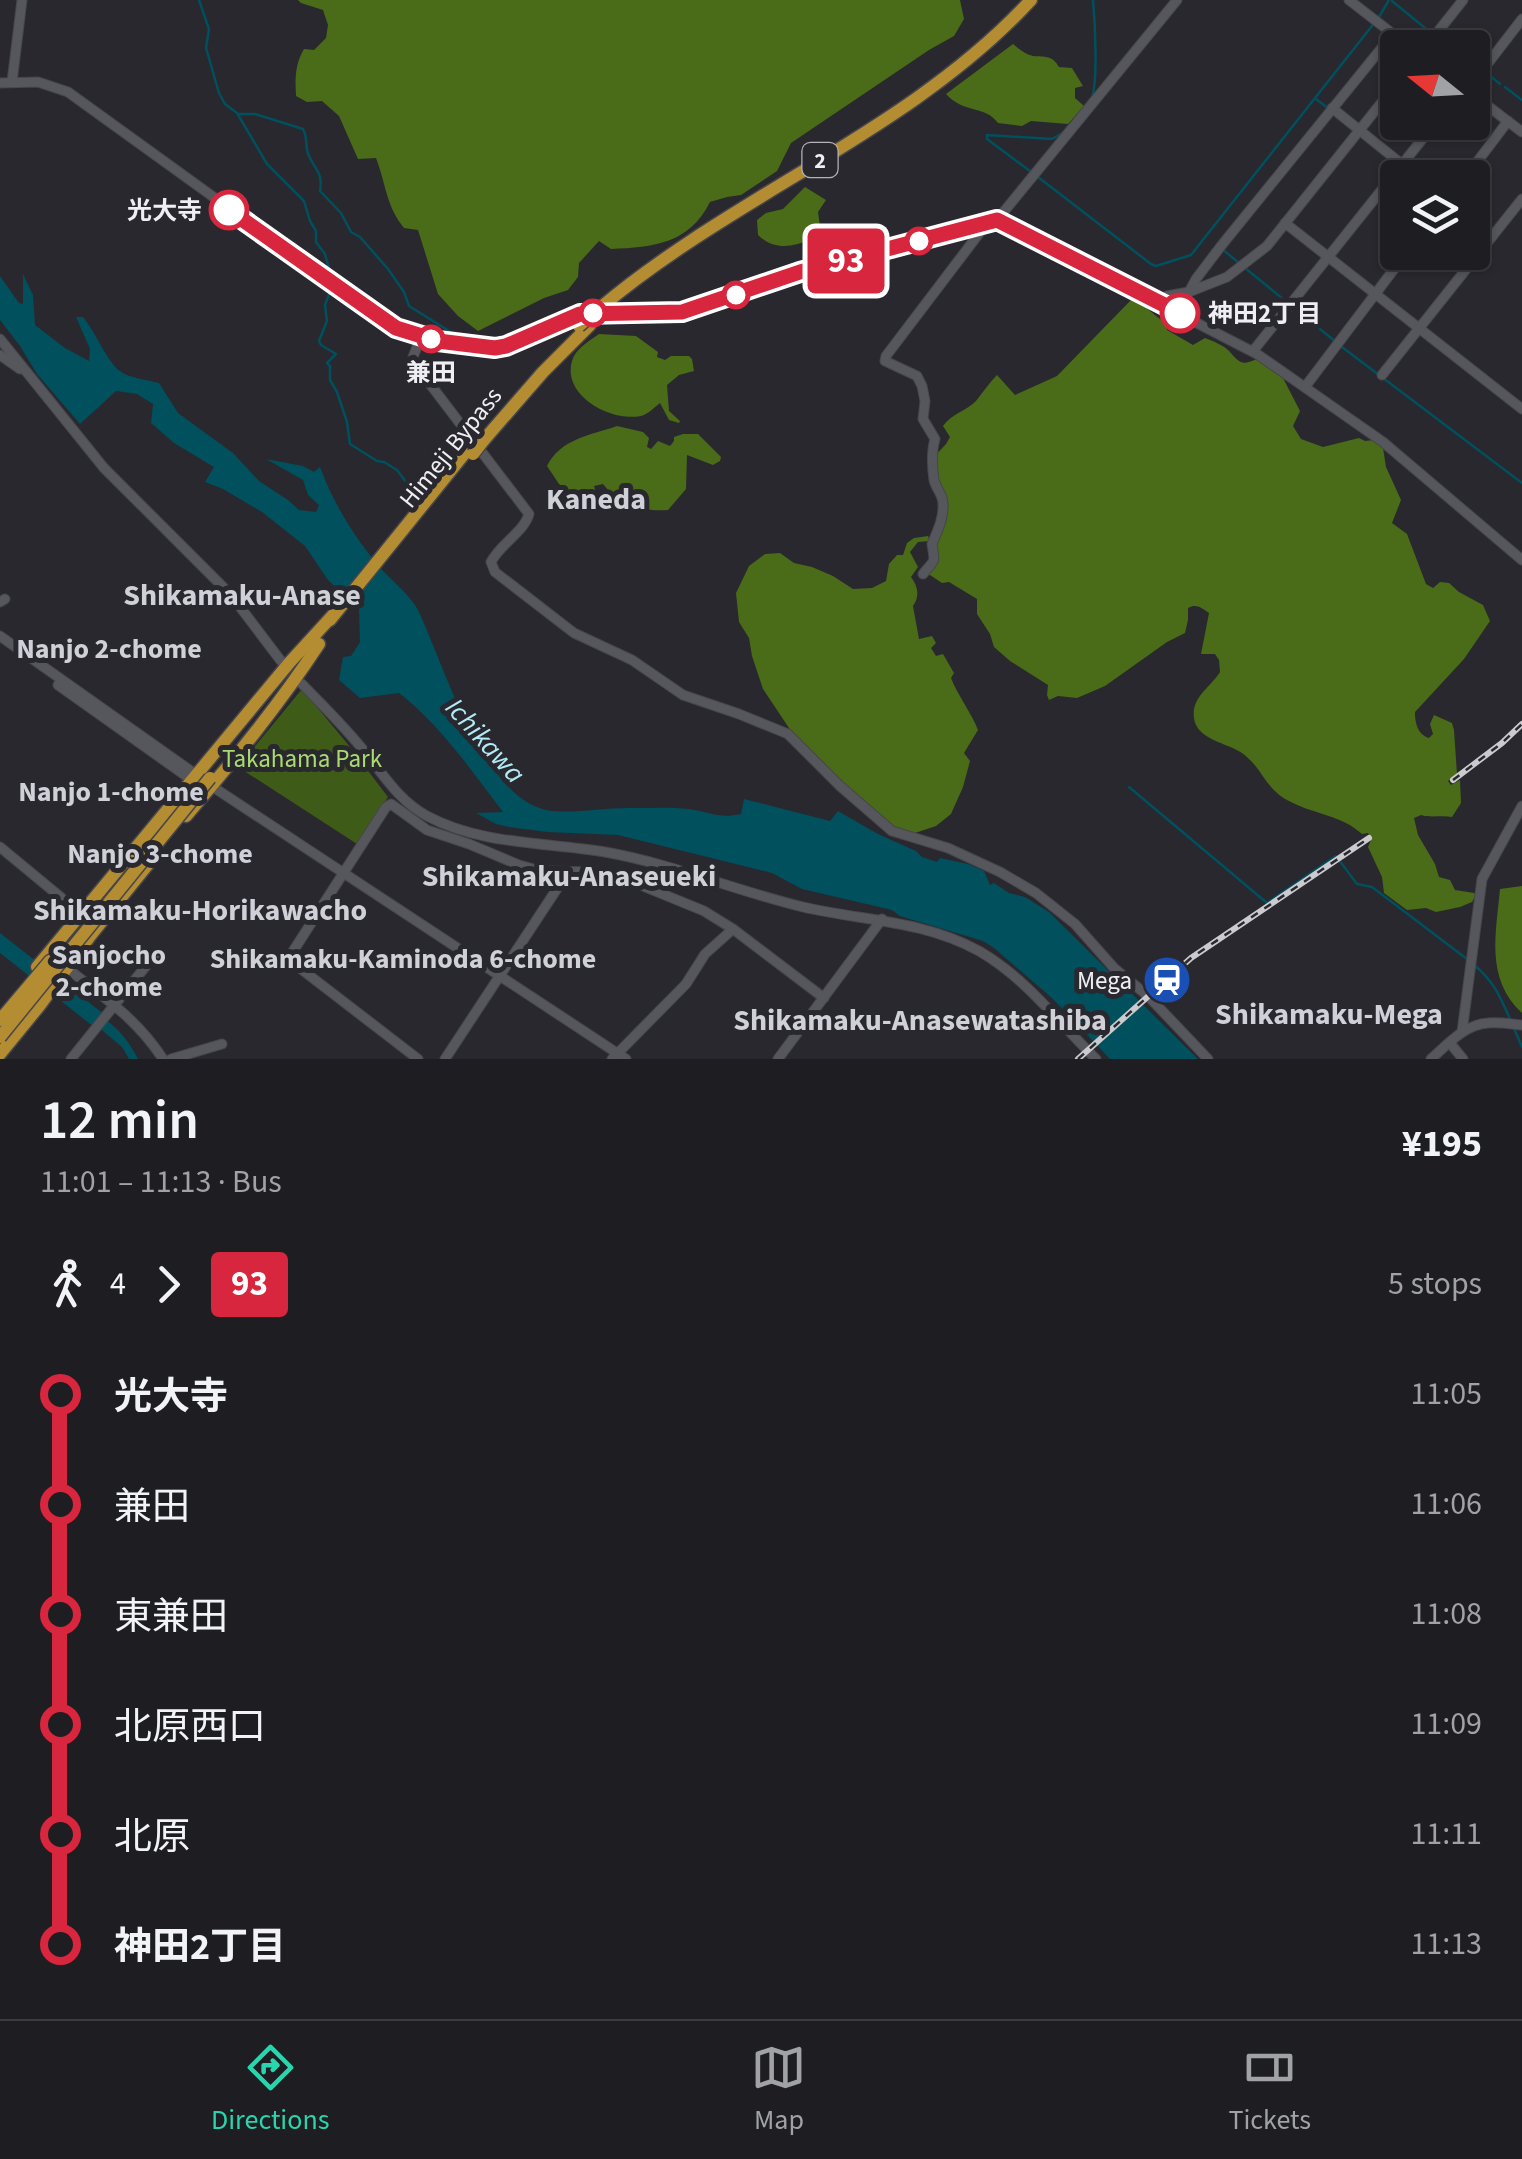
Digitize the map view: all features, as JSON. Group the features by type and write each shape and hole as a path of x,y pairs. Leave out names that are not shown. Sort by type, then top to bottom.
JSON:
{"highway":[{"name":"Himeji Bypass","path":"295,662 521,390 630,283 926,92 988,42 1031,0"},
{"name":"Himeji Bypass","path":"604,308 930,97 992,48 1040,0"},
{"name":"Himeji Bypass","path":"295,662 318,644 385,556"},
{"path":"269,714 295,662"},
{"path":"0,1036 79,942 295,662"},
{"path":"0,1051 43,1001 81,914 286,698"},
{"path":"0,1028 60,962 204,781"},
{"path":"0,1051 79,942"},
{"path":"0,1020 50,961 60,962"},
{"path":"0,1011 20,988 60,962"}],"street":[{"path":"22,0 8,82 38,82 68,92 392,326 438,341 502,348 580,314 682,312 800,272 992,221 1252,351 1383,442 1522,560"},
{"path":"923,574 933,562 932,544 944,503 934,480 935,466 930,454 935,439 923,419 925,401 918,376 884,361 921,307 1177,0"},
{"path":"1349,0 1388,30"},
{"path":"1440,30 1462,0"},
{"path":"1490,61 1522,19"},
{"path":"1189,292 1380,50"},
{"path":"1161,303 1167,296 1216,282 1242,267 1266,246 1380,104"},
{"path":"1332,108 1397,160"},
{"path":"1490,108 1522,132"},
{"path":"1479,160 1508,121"},
{"path":"1405,160 1421,140"},
{"path":"1252,351 1380,192"},
{"path":"1382,375 1522,200"},
{"path":"1286,223 1522,409"},
{"path":"1305,386 1394,270"},
{"path":"421,336 414,363 528,514 527,522 491,562 495,572 574,633 632,660 683,696 788,734 892,831 948,848 1036,893 1075,924 1114,968 1148,996 1208,1059"},
{"path":"0,339 104,468 295,662"},
{"path":"0,355 34,380"},
{"path":"0,640 617,1058 686,984 705,954 733,929"},
{"path":"302,684 410,806 444,824 514,841 639,858 798,906 882,919 940,934 995,961 1046,1004 1096,1059"},
{"path":"418,1059 288,959 391,804 427,830 518,865 541,871 606,873 704,910 824,998"},
{"path":"1462,1032 1482,879 1522,806"},
{"path":"0,848 81,914"},
{"path":"445,1059 568,872"},
{"path":"778,1059 882,919"},
{"path":"71,1059 154,956"},
{"path":"60,962 139,1026 167,1059 222,1044"},
{"path":"1431,1059 1474,1026 1487,1022 1515,1024"},
{"path":"1450,1043 1463,1059"}],"green space":[{"path":"298,0 960,0 964,19 954,36 791,143 777,171 741,195 710,202 681,235 627,248 611,249 599,241 579,263 578,277 568,290 478,331 438,294 418,230 404,228 398,220 376,158 358,159 339,116 322,101 307,102 296,96 301,55 304,49 314,50 326,38 328,25 323,10"},
{"path":"1013,44 1030,55 1051,59 1059,67 1072,68 1083,86 1075,88 1075,98 1084,106 1068,124 998,123 946,94"},
{"path":"805,187 826,200 818,212 820,226 832,226 795,245 776,245 758,235 757,220 783,209"},
{"path":"1131,300 1166,322 1167,330 1193,345 1205,338 1242,362 1259,358 1283,378 1300,411 1293,426 1301,439 1323,447 1359,438 1374,440 1383,448 1386,467 1401,500 1392,523 1407,534 1426,584 1433,588 1440,582 1449,583 1483,605 1490,621 1464,659 1415,712 1419,731 1429,738 1433,734 1430,724 1434,715 1452,723 1457,774 1448,781 1451,785 1460,780 1461,803 1452,817 1414,818 1418,835 1439,877 1450,880 1455,890 1474,893 1472,902 1436,912 1426,908 1407,910 1384,893 1382,877 1368,847 1368,833 1362,834 1346,823 1282,797 1242,753 1200,731 1194,718 1196,704 1220,672 1215,654 1201,654 1209,613 1201,608 1188,608 1185,633 1105,686 1077,698 1058,696 1049,700 1048,685 994,647 977,614 977,599 949,582 925,576 944,521 933,458 950,437 943,426 976,401 997,375 1015,395 1057,376"},
{"path":"599,334 636,336 665,360 671,356 692,359 694,371 679,375 667,385 669,411 679,423 669,420 660,403 643,415 629,417 603,410 582,395 574,385 572,361 579,349"},
{"path":"617,426 643,432 651,449 658,441 670,446 674,437 698,434 721,457 720,461 713,465 687,455 686,489 668,510 632,505 603,484 594,486 597,496 579,497 559,484 547,466 560,450 577,439"},
{"path":"928,536 930,541 918,542 910,552 918,567 911,577 917,591 913,606 919,639 932,636 936,643 931,648 936,656 943,654 954,673 951,678 978,730 964,753 970,761 951,814 936,826 912,834 895,828 830,772 791,731 763,689 749,638 739,622 736,593 749,566 765,554 780,553 853,589 872,588 886,581 889,564 897,555 903,555 907,543"},
{"name":"Takahama Park","path":"302,689 388,797 357,844 238,767"},
{"path":"1522,886 1522,1013 1502,985 1495,939 1500,889"}],"water":[{"path":"23,274 33,295 35,325 89,361 90,349 76,317 83,317 115,367 128,375 159,383 178,413 233,453 259,481 299,510 316,512 319,505 308,495 303,480 266,459 314,472 320,467 352,531 418,610 469,728 487,759 506,784 528,803 552,811 669,808 727,816 741,814 744,799 830,821 838,811 922,857 968,864 984,871 990,885 994,883 1025,897 1049,912 1198,1059 1110,1059 1052,998 983,941 900,916 892,910 802,889 772,873 618,835 509,827 476,813 503,812 428,720 399,693 360,698 339,680 343,657 351,656 360,642 359,609 328,580 305,546 262,512 205,482 214,467 174,443 151,423 153,404 137,394 116,391 80,424 37,374 0,320 0,276 23,304"},
{"path":"0,933 105,1015 103,1018 123,1036 138,1059 129,1059 122,1047 97,1026 0,953"}],"waterway":[{"path":"199,0 209,29 206,48 219,93 237,113 267,164 304,201 331,276"},
{"path":"1092,98 1093,0"},
{"path":"1038,177 1151,264 1156,266 1191,255 1389,0"},
{"path":"1392,1 1428,30"},
{"path":"1490,76 1500,84"},
{"path":"1505,87 1522,100"},
{"path":"1316,99 1329,109"},
{"path":"239,114 255,114 303,129 308,152 320,176 320,191 341,213 351,232 388,269 409,306 465,341 477,337 495,344"},
{"path":"1030,171 987,139 987,135 1052,139 1064,132"},
{"path":"1222,249 1239,263"},
{"path":"1245,268 1336,342"},
{"path":"331,289 325,305 327,321 319,341 336,354 327,363 347,422 350,444 397,470 409,486 409,501"},
{"path":"1342,347 1522,483"},
{"path":"1129,787 1267,903 1336,856 1357,884 1372,887 1467,959"},
{"path":"1473,964 1495,989 1510,1019"},
{"path":"1513,1026 1522,1047"}],"railway":[{"path":"1453,780 1522,724"},
{"path":"1078,1059 1191,958 1369,838"}],"bus line":[{"name":"93","path":"229,210 396,328 438,341 495,348 580,314 682,312 800,272 997,220 1180,313"}],"place":[{"name":"光大寺","path":"229,210"},
{"name":"神田2丁目","path":"1180,313"},
{"name":"兼田","path":"431,339"},
{"name":"Mega","path":"1167,980"}],"district":[{"name":"Kaneda","path":"596,499"},
{"name":"Shikamaku-Anase","path":"242,595"},
{"name":"Nanjo 2-chome","path":"109,648"},
{"name":"Nanjo 1-chome","path":"111,791"},
{"name":"Nanjo 3-chome","path":"160,853"},
{"name":"Shikamaku-Anaseueki","path":"569,876"},
{"name":"Shikamaku-Horikawacho","path":"200,910"},
{"name":"Shikamaku-Kaminoda 6-chome","path":"403,958"},
{"name":"Sanjocho 2-chome","path":"109,970"},
{"name":"Shikamaku-Mega","path":"1329,1014"},
{"name":"Shikamaku-Anasewatashiba","path":"920,1020"}],"water label":[{"name":"Ichikawa","path":"486,740"}]}
